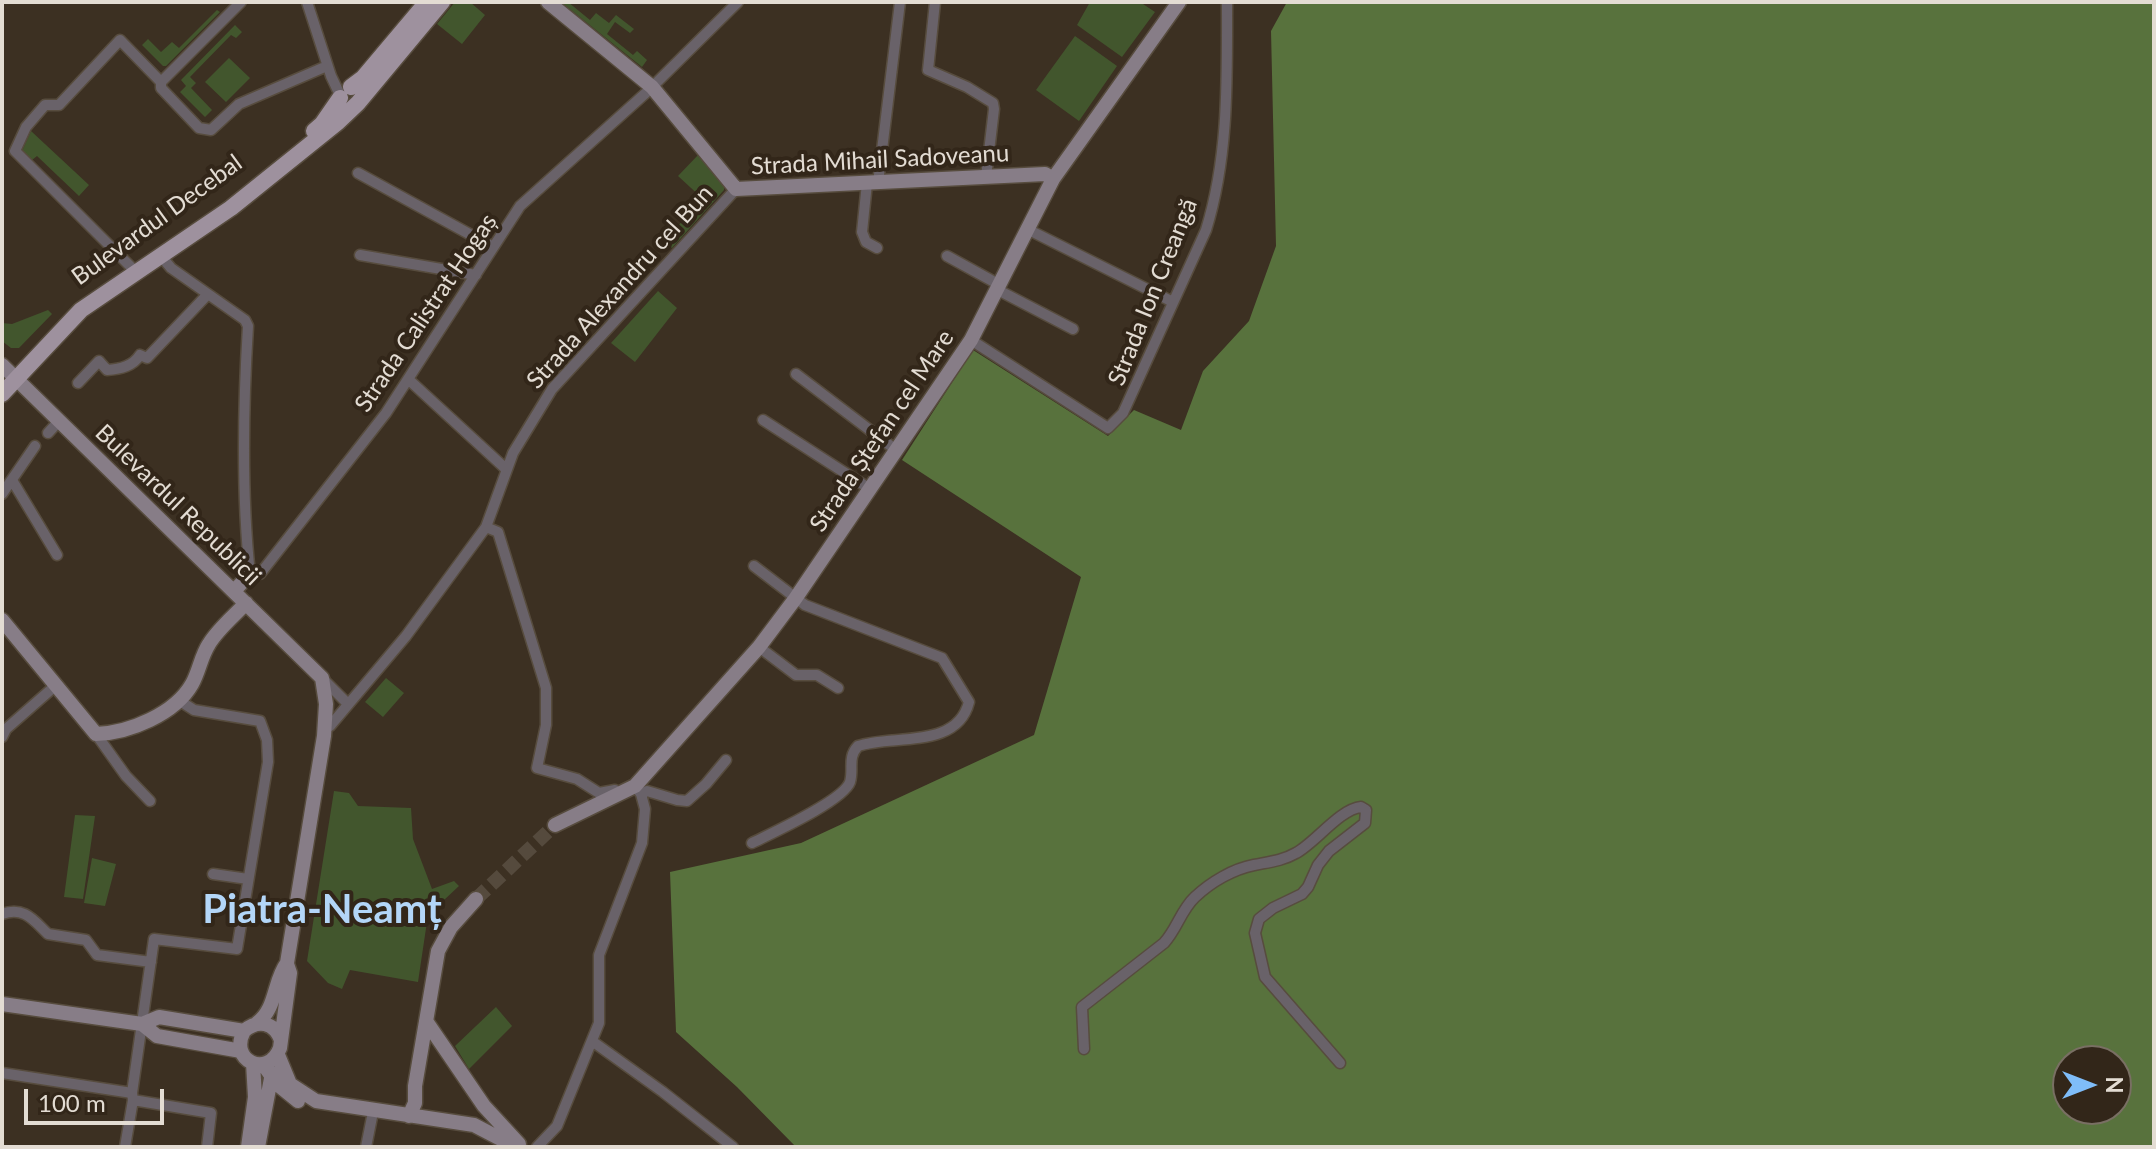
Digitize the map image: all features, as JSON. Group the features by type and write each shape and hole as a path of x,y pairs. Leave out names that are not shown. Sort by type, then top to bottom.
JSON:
{"main road":[{"name":"Bulevardul Decebal","path":"7,379 100,294 161,256 283,167 338,122 349,95 427,2"},
{"name":"Bulevardul Decebal","path":"7,379 95,291 226,203 322,124 442,2"}],"street":[{"path":"161,82 241,2"},
{"path":"307,2 329,71 349,95"},
{"name":"Strada Mihail Sadoveanu","path":"548,2 652,87 736,189 1045,174 1053,179"},
{"name":"Strada Calistrat Hogaș","path":"250,574 260,574 386,413 520,206 652,87 738,2"},
{"path":"877,248 863,237 900,2"},
{"path":"935,2 928,70 967,87 993,103 986,177"},
{"name":"Strada Ștefan cel Mare","path":"555,825 635,790 759,647 971,340 1053,179 1179,2"},
{"name":"Strada Ion Creangă","path":"971,340 1108,428 1128,406 1206,230 1217,182 1227,97 1227,2"},
{"path":"131,267 15,151 26,127 45,105 59,105 120,40 161,82 161,88 199,128 211,130 239,104 329,71"},
{"path":"358,173 493,247"},
{"name":"Strada Alexandru cel Bun","path":"325,729 406,636 486,527 513,453 552,389 736,189"},
{"path":"1027,229 1173,302"},
{"path":"360,255 476,275"},
{"path":"161,256 171,268 245,320 248,326 242,414 250,574 234,591"},
{"path":"947,256 1073,329"},
{"path":"78,383 99,361 111,370 130,366 140,355 147,358 208,294"},
{"path":"796,374 896,450"},
{"name":"Bulevardul Republicii","path":"7,379 59,421 322,678"},
{"path":"408,379 506,469"},
{"path":"763,420 870,489"},
{"path":"48,433 59,421"},
{"path":"2,494 35,446"},
{"path":"12,480 57,555"},
{"path":"486,527 498,532 546,688 546,725 537,768 577,779 599,793 620,788 687,801 726,760"},
{"path":"752,843 818,809 840,794 849,784 852,753 858,746 931,736 959,720 967,711 969,702 942,658 795,599 754,566"},
{"path":"96,734 110,734 129,727 180,701 194,681 208,645 246,603"},
{"path":"2,620 96,734 126,776 150,801"},
{"path":"759,647 796,675 817,675 838,688"},
{"path":"322,678 348,704"},
{"path":"248,1147 255,1097 270,1056 290,973 287,963 325,729 326,695 322,678"},
{"path":"2,737 6,729 55,686"},
{"path":"125,1147 146,1028 154,939 235,951 268,762 267,740 260,721 194,710 180,701"},
{"path":"537,1147 557,1126 601,1011 599,955 642,843 645,817 635,790"},
{"path":"1084,1049 1082,1007 1164,943 1173,934 1185,908 1194,898 1231,871 1292,856 1348,811 1361,807 1366,810 1365,823 1329,851 1302,894 1273,908 1259,919 1255,933 1265,977 1340,1063"},
{"path":"213,874 248,879"},
{"path":"265,1109 279,1099 394,1120 406,1111 415,1086 438,951 451,927 476,899"},
{"path":"2,914 8,912 31,916 48,934 86,940 97,955 151,962"},
{"path":"241,1051 240,1041 268,1011 287,963"},
{"path":"2,1004 146,1028 157,1036 270,1056 290,1084 311,1099 406,1111 474,1125 516,1147"},
{"path":"146,1028 159,1017 250,1027 269,1025 275,1029 270,1056 271,1078 258,1147"},
{"path":"426,1021 484,1106 522,1147"},
{"path":"592,1041 733,1147"},
{"path":"2,1073 211,1113 207,1147"},
{"path":"271,1078 301,1104"},
{"path":"406,1111 415,1086"},
{"path":"366,1147 372,1117"}],"green space":[{"path":"455,2 470,2 485,15 462,44 437,24"},
{"path":"561,2 568,2 590,20 596,13 609,23 616,15 634,29 630,33 615,22 607,34 633,55 637,51 647,60 642,67"},
{"path":"1090,2 1140,2 1155,12 1122,57 1077,25"},
{"path":"1287,2 2154,2 2154,1147 796,1147 737,1087 676,1032 670,872 801,843 1034,735 1081,577 902,460 973,350 1108,436 1134,410 1181,430 1203,371 1249,321 1276,246 1271,31"},
{"path":"217,10 220,12 166,66 142,45 148,39 161,52 172,42 179,48"},
{"path":"235,25 242,32 236,38 231,35 190,77 196,83 191,88 212,110 205,117 180,92 186,86 181,80"},
{"path":"1075,36 1117,66 1079,121 1036,90"},
{"path":"229,58 250,78 226,102 205,82"},
{"path":"31,131 89,185 79,196 37,156 32,160 22,151"},
{"path":"698,155 724,190 672,248 664,241 703,199 678,176"},
{"path":"658,291 677,308 635,362 611,343"},
{"path":"48,310 52,314 19,348 11,348 2,341 2,323 12,324"},
{"path":"386,678 404,693 383,717 365,702"},
{"path":"334,791 349,793 358,806 411,808 413,839 432,889 454,881 459,886 428,915 418,982 350,970 342,989 328,983 307,961"},
{"path":"75,815 95,816 83,899 64,897"},
{"path":"92,858 116,864 105,906 84,903"},
{"path":"496,1007 512,1026 469,1069 455,1046"}],"tunnel":[{"path":"476,899 555,825"}],"district":[{"name":"Piatra-Neamț","path":"322,910"}]}
